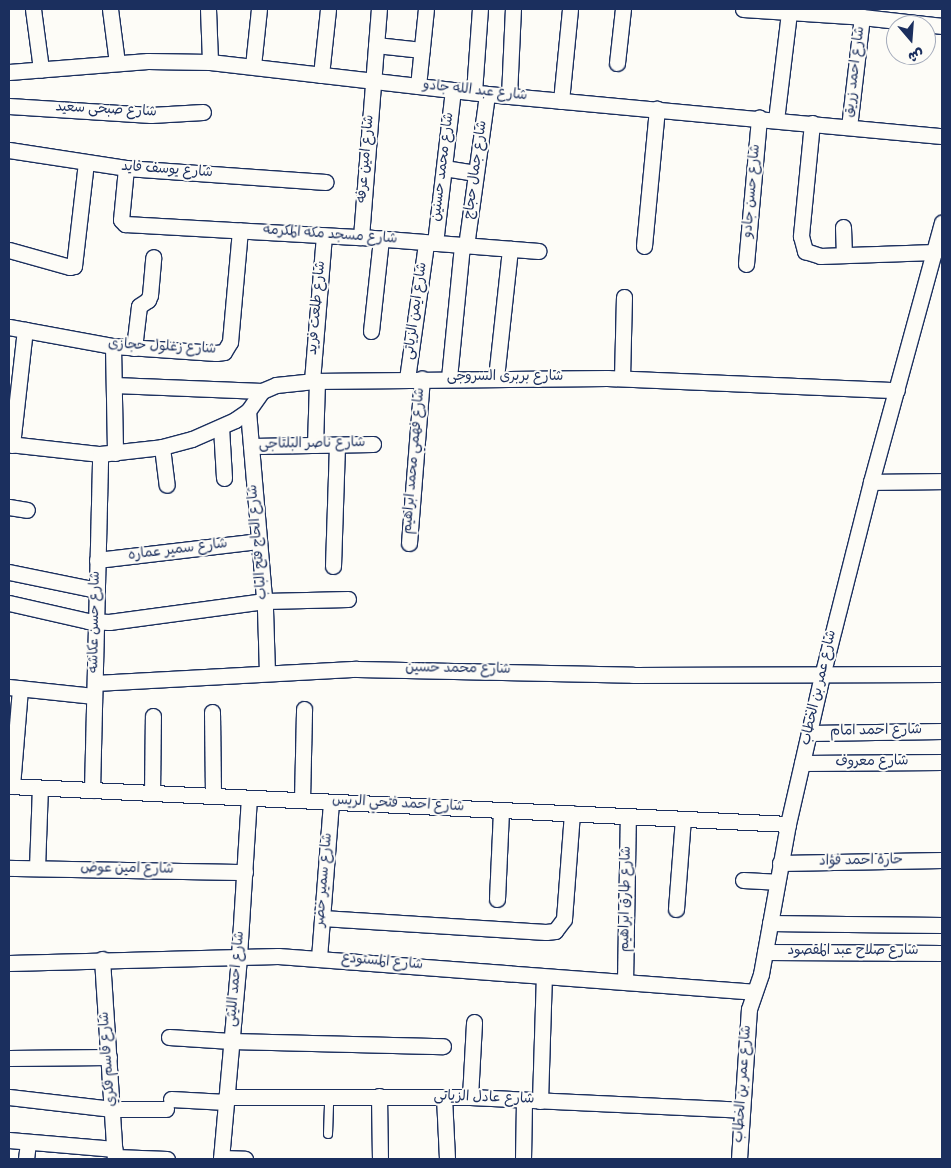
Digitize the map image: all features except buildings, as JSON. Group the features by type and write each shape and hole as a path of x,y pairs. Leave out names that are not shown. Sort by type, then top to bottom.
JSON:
{"street":[{"path":"33,9 41,69"},
{"path":"110,9 117,63"},
{"path":"208,9 210,62"},
{"path":"254,66 259,9"},
{"path":"321,75 328,9"},
{"name":"شارع امين عرفه","path":"361,237 379,9"},
{"path":"418,86 426,9"},
{"name":"شارع جمال حجاج","path":"449,378 464,245 476,173 480,93 480,9"},
{"path":"509,96 513,9"},
{"path":"561,101 570,9"},
{"path":"617,63 622,9"},
{"path":"743,9 862,17 942,26"},
{"path":"776,120 789,12"},
{"name":"شارع احمد زريق","path":"849,127 862,17"},
{"path":"376,45 422,50"},
{"name":"شارع عبد الله جادو","path":"9,72 148,61 210,62 509,96 942,136"},
{"name":"شارع محمد حسنين","path":"431,243 444,168 453,90"},
{"name":"شارع صبحى سعيد","path":"9,106 151,115 203,112"},
{"path":"644,246 657,109"},
{"name":"شارع حسن جادو","path":"746,264 759,118"},
{"path":"812,123 801,241 806,251 815,256 935,252"},
{"name":"شارع يوسف فايد","path":"9,150 126,168 326,182"},
{"path":"9,250 70,267 74,266 86,163"},
{"name":"شارع مسجد مكه المكرمه","path":"126,168 122,223 361,237 538,251"},
{"path":"444,168 476,173"},
{"name":"شارع عمر بن الخطاب","path":"739,1159 748,1021 754,992 761,974 776,882 788,824 822,676 871,482 942,223"},
{"path":"843,227 844,255"},
{"name":"شارع زغلول حجازى","path":"9,327 113,346 216,353 227,349 231,336 240,230"},
{"name":"شارع طلعت فريد","path":"315,445 315,381 324,235"},
{"path":"371,331 381,239"},
{"name":"شارع ايمن الزياتى","path":"415,379 431,243"},
{"path":"496,378 510,249"},
{"path":"134,348 139,306 148,300 150,296 153,257"},
{"path":"622,378 624,297"},
{"path":"24,330 13,399 10,444 108,454 162,447 192,439 221,427 248,411 262,391"},
{"name":"شارع حسن عكاشه","path":"92,790 97,560 114,385 113,346"},
{"name":"شارع بربرى السروجى","path":"114,385 262,391 276,385 315,381 449,378 622,378 897,390"},
{"name":"شارع فهمي محمد ابراهيم","path":"408,543 415,379"},
{"name":"شارع الحاج فتح الباب","path":"248,411 264,601 267,673"},
{"path":"221,427 224,478"},
{"name":"شارع ناصر البلتاجى","path":"251,446 373,444"},
{"path":"333,566 337,445"},
{"path":"162,447 167,485"},
{"path":"871,482 942,481"},
{"path":"9,507 27,510"},
{"name":"شارع سمير عماره","path":"97,560 258,541"},
{"path":"9,572 96,590"},
{"path":"9,603 96,622 130,620 264,601 348,599"},
{"name":"شارع محمد حسين","path":"14,688 94,689 267,673 390,668 632,675 822,676 942,674"},
{"path":"10,786 14,688"},
{"path":"302,800 304,708"},
{"path":"212,712 212,796"},
{"path":"152,793 153,716"},
{"name":"شارع احمد امام","path":"809,733 942,731"},
{"name":"شارع معروف","path":"802,763 942,762"},
{"name":"شارع احمد فتحي الريس","path":"10,786 788,824"},
{"path":"37,868 40,788"},
{"name":"شارع احمد الليثى","path":"221,1159 239,956 249,798"},
{"name":"شارع سمير خضر","path":"319,958 332,802"},
{"path":"497,899 501,810"},
{"path":"322,918 555,931 564,919 572,814"},
{"name":"شارع طارق ابراهيم","path":"625,982 628,816"},
{"path":"676,909 683,819"},
{"name":"حارة احمد فؤاد","path":"780,863 942,860"},
{"name":"شارع امين عوض","path":"9,868 244,872"},
{"path":"743,880 776,882"},
{"path":"770,923 942,925"},
{"name":"شارع صلاح عبد المقصود","path":"765,952 942,953"},
{"name":"شارع المستودع","path":"9,963 239,956 319,958 754,992"},
{"name":"شارع قاسم فكري","path":"102,959 115,1155"},
{"path":"540,1101 544,977"},
{"path":"470,1097 474,1022"},
{"path":"169,1037 231,1041 443,1046"},
{"path":"9,1058 109,1057"},
{"path":"379,1096 380,1159"},
{"name":"شارع عادل الزياتى","path":"9,1097 112,1109 226,1099 379,1096 470,1097 742,1110"},
{"path":"444,1097 447,1159"},
{"path":"523,1159 524,1100"},
{"path":"9,1140 115,1155 167,1159"},
{"path":"26,1159 28,1142"},
{"path":"221,1159 245,1159"}],"lane":[{"path":"328,1134 329,1096"}]}
